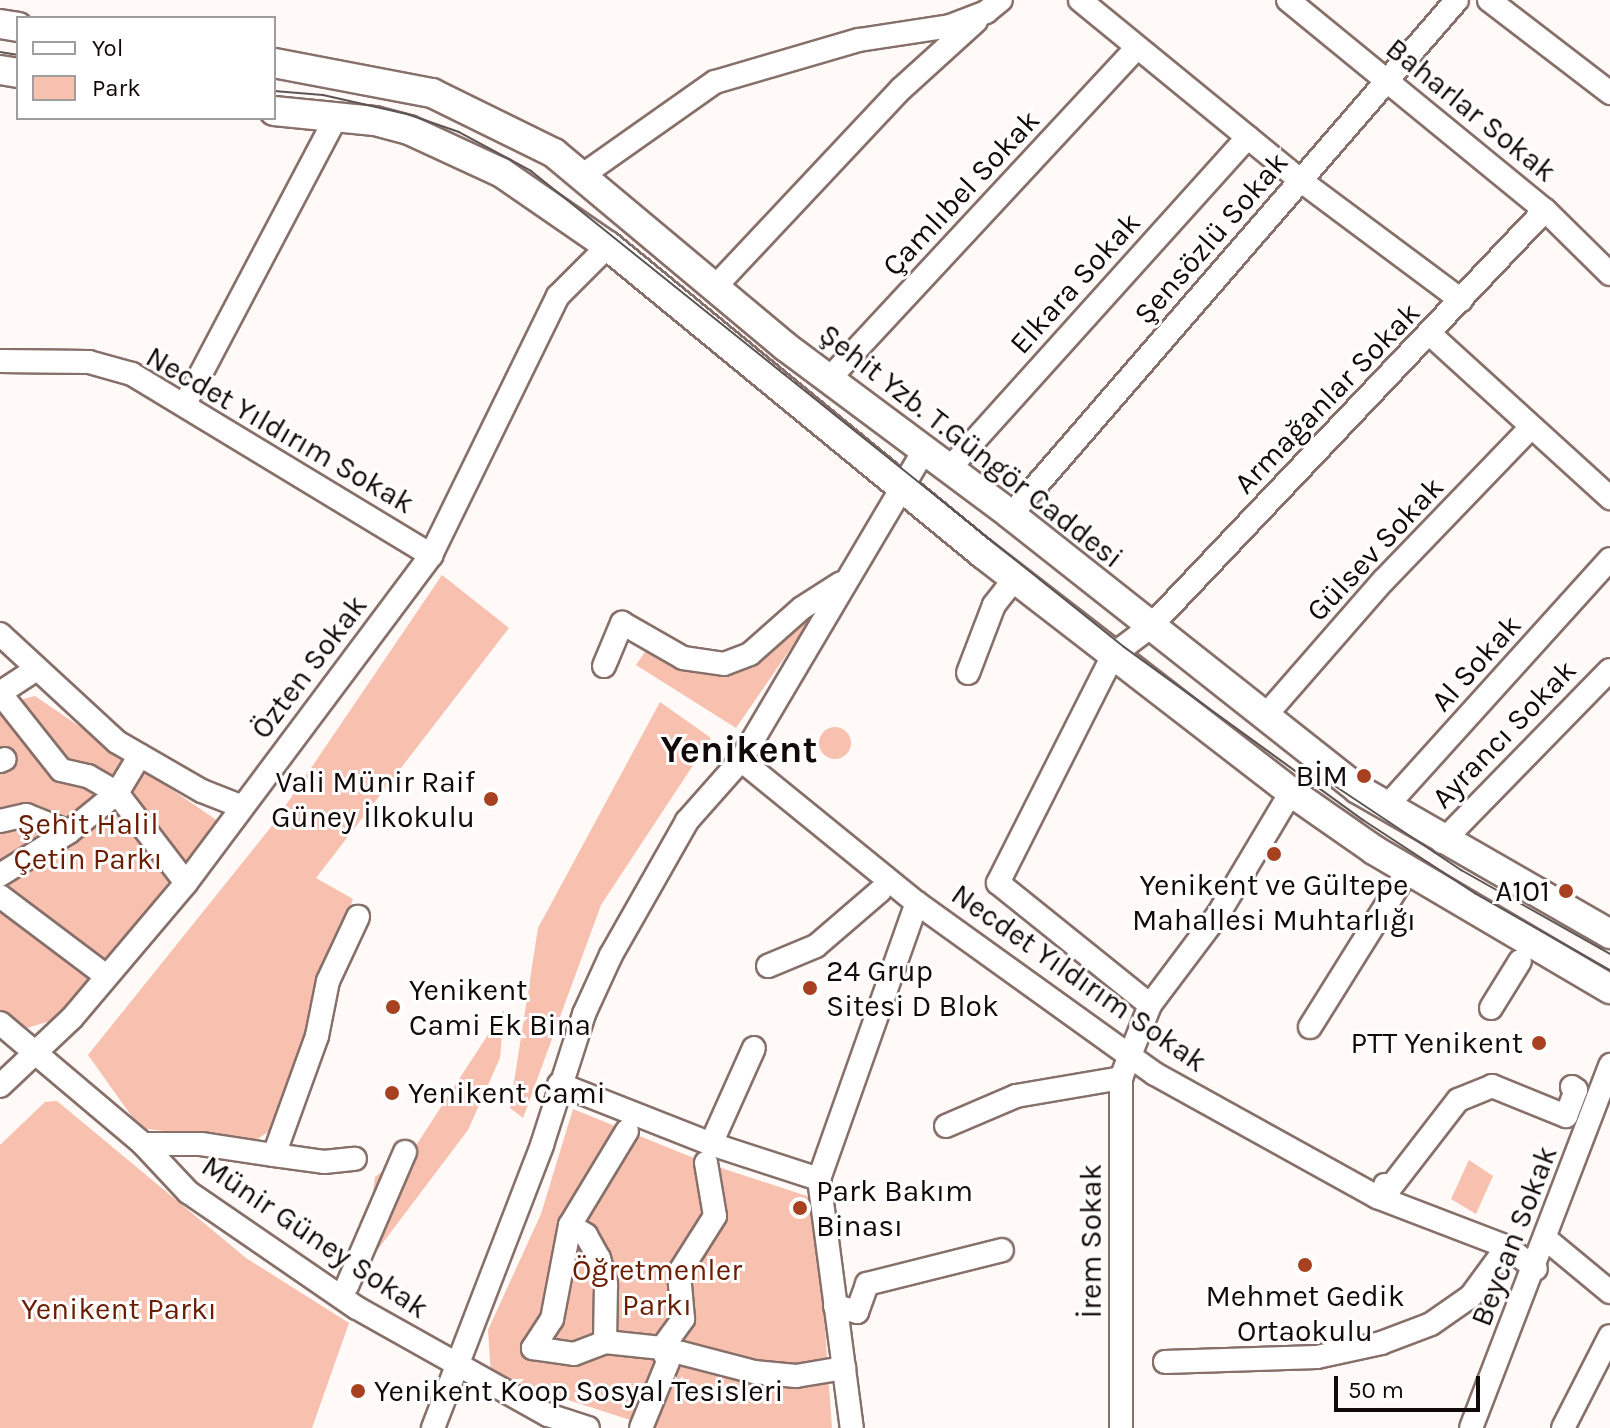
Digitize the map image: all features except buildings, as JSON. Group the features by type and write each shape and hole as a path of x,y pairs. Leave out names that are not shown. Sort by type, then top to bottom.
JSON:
{"main road":[{"name":"Şehit Yzb. T.Güngör Caddesi","path":"276,63 432,93 522,133 583,175 714,288 828,380 1011,515 1150,627 1386,807 1442,842 1610,934"},
{"path":"276,111 336,117 409,130 462,150 608,246 1015,578 1291,792 1408,870 1610,989"}],"street":[{"path":"1080,0 1300,180 1461,300"},
{"name":"Baharlar Sokak","path":"1288,0 1545,210 1610,274"},
{"name":"Şensözlü Sokak","path":"1011,515 1457,0"},
{"path":"1489,0 1610,93"},
{"path":"583,175 715,82 859,40 950,26 994,6"},
{"path":"714,288 901,89 994,6"},
{"name":"Çamlıbel Sokak","path":"828,380 1137,47"},
{"path":"186,402 336,117"},
{"name":"Elkara Sokak","path":"948,470 1248,137"},
{"name":"Armağanlar Sokak","path":"1113,655 1150,627 1545,210"},
{"name":"Özten Sokak","path":"0,1086 106,976 186,883 240,806 309,721 431,555 558,296 608,246"},
{"path":"1430,334 1610,498"},
{"name":"Necdet Yıldırım Sokak","path":"0,361 89,362 132,374 186,402 431,555"},
{"name":"Gülsev Sokak","path":"1266,715 1383,581 1531,427"},
{"path":"433,1428 454,1364 542,1145 559,1084 584,1014 651,881 687,821 741,760 924,450"},
{"name":"Al Sokak","path":"1386,807 1610,559"},
{"path":"968,673 994,605 1015,578"},
{"path":"604,666 622,623 683,658 724,664 750,654 802,608 846,581"},
{"path":"0,634 35,670 117,742 240,806"},
{"path":"1113,655 998,883 1150,1005"},
{"path":"35,670 0,693 61,770 88,776 117,793 186,883"},
{"name":"Ayrancı Sokak","path":"1442,842 1610,670"},
{"path":"0,875 69,832 117,793 140,755"},
{"name":"Necdet Yıldırım Sokak","path":"741,760 917,903 1130,1056 1377,1197 1507,1247 1536,1269"},
{"name":"İrem Sokak","path":"1121,1428 1121,1078 1150,1005 1219,913 1291,792"},
{"path":"0,821 26,815 69,832"},
{"path":"1310,1027 1408,870"},
{"path":"768,966 816,946 880,891"},
{"path":"0,896 106,976"},
{"path":"852,1428 819,1179 917,903"},
{"path":"274,1155 317,1036 328,981 358,917"},
{"path":"1491,1008 1520,961"},
{"name":"Münir Güney Sokak","path":"0,1023 143,1144 188,1192 357,1308 548,1415 588,1428"},
{"path":"662,1348 683,1319 679,1273 715,1216 709,1153 754,1048"},
{"name":"Beycan Sokak","path":"1471,1428 1536,1269 1610,1065"},
{"path":"946,1126 1016,1096 1121,1078"},
{"path":"559,1084 709,1153 819,1179"},
{"path":"1385,1185 1390,1188 1458,1100 1492,1086 1566,1116 1576,1090 1572,1087"},
{"path":"627,1131 570,1225 552,1319 533,1348 574,1354 605,1342 662,1348 754,1372 796,1376 844,1368"},
{"path":"143,1144 201,1144 324,1162 355,1159"},
{"path":"347,1286 405,1152"},
{"path":"570,1225 586,1235 599,1258 606,1285 605,1342"},
{"path":"1546,1239 1610,1292"},
{"path":"1165,1362 1317,1357 1381,1343 1431,1324 1471,1296 1507,1247"},
{"path":"835,1306 857,1312 867,1284 1002,1250"},
{"path":"1563,1428 1610,1336"},
{"path":"641,1428 668,1362 662,1348"}],"green space":[{"path":"442,575 509,628 316,878 353,899 318,994 314,1035 277,1126 253,1142 140,1128 88,1055 271,827"},
{"path":"824,600 736,728 636,665 649,646 717,674 772,644"},
{"name":"Şehit Halil Çetin Parkı","path":"35,696 218,821 60,1018 27,1028 0,1016 0,705"},
{"path":"660,702 711,738 601,905 523,1118 510,1108 538,928"},
{"path":"835,727 846,732 851,743 846,754 835,759 824,754 819,743 824,732"},
{"path":"504,1010 500,1058 468,1130 363,1269 375,1177 415,1147"},
{"name":"Yenikent Parkı","path":"57,1101 246,1258 349,1323 312,1428 0,1428 0,1145 45,1102"},
{"name":"Öğretmenler Parkı","path":"573,1109 706,1163 816,1199 832,1428 655,1428 491,1375 488,1330 541,1214"},
{"path":"1469,1160 1493,1176 1476,1214 1451,1199"}],"tram line":[{"path":"0,52 16,55"},
{"path":"276,91 323,95 407,114 459,132 531,171 1124,647 1363,820 1476,894 1610,970"},
{"path":"1329,782 1461,870 1610,954"}],"place":[{"name":"BİM","path":"1364,776"},
{"name":"Vali Münir Raif Güney İlkokulu","path":"491,799"},
{"name":"Yenikent ve Gültepe Mahallesi Muhtarlığı","path":"1274,854"},
{"name":"A101","path":"1566,891"},
{"name":"24 Grup Sitesi D Blok","path":"810,988"},
{"name":"Yenikent Cami Ek Bina","path":"393,1007"},
{"name":"PTT Yenikent","path":"1539,1043"},
{"name":"Yenikent Cami","path":"392,1093"},
{"name":"Park Bakım Binası","path":"800,1208"},
{"name":"Mehmet Gedik Ortaokulu","path":"1305,1265"},
{"name":"Yenikent Koop Sosyal Tesisleri","path":"358,1391"}],"district":[{"name":"Yenikent","path":"739,750"}]}
